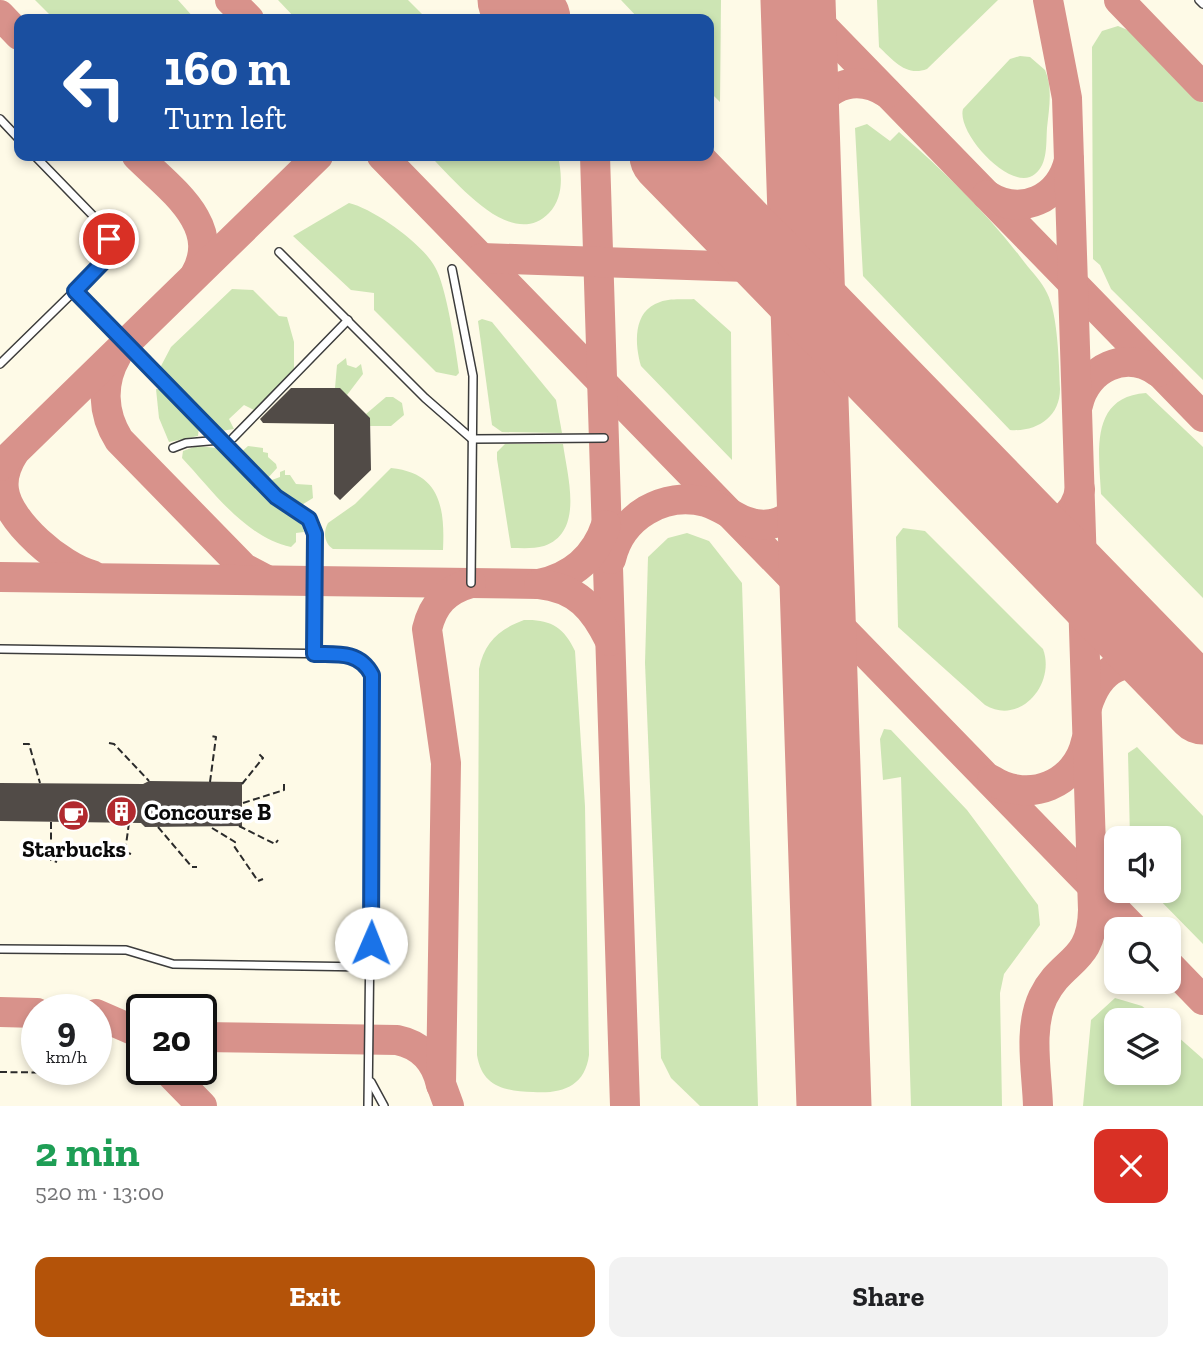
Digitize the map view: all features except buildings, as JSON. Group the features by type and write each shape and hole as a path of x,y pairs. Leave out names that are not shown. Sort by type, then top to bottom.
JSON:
{"lane":[{"path":"1199,0 1203,4"},
{"path":"0,119 14,134"},
{"path":"0,364 106,259 108,234 100,222 41,161"},
{"path":"279,252 472,439 604,438"},
{"path":"452,268 473,376 471,583"},
{"path":"75,291 276,497 312,524 314,654"},
{"path":"233,438 348,320"},
{"path":"173,448 186,443 220,440"},
{"path":"0,649 314,654 354,656 366,666 373,680 368,1106"},
{"path":"0,949 126,950 173,964 370,967"},
{"path":"369,1070 373,1088 384,1106"}],"path":[{"path":"210,782 216,737 211,736"},
{"path":"109,743 114,744 149,781"},
{"path":"23,744 29,744 40,783"},
{"path":"242,784 263,758 259,754"},
{"path":"243,803 284,790 284,784"},
{"path":"51,822 51,860 57,862"},
{"path":"129,823 125,852 131,854"},
{"path":"239,826 275,844 278,840"},
{"path":"158,827 192,867 197,867"},
{"path":"212,828 235,842 234,846 258,881 263,880"},
{"path":"0,1072 21,1072"}],"green space":[{"path":"35,0 178,0 191,14 49,14"},
{"path":"278,0 408,0 422,14 291,14"},
{"path":"621,0 721,0 720,102 714,96 714,14 634,14"},
{"path":"877,0 998,0 927,69 913,71 900,66 879,47"},
{"path":"1118,26 1135,33 1203,103 1203,380 1111,289 1100,265 1093,259 1092,47 1102,31"},
{"path":"1030,57 1045,70 1050,91 1044,159 1035,174 1025,178 1013,176 1000,169 988,158 968,132 963,120 963,109 1010,59"},
{"path":"867,124 890,141 899,132 933,162 996,227 1045,289 1056,326 1060,389 1056,408 1045,421 1029,428 1010,430 863,276 855,128"},
{"path":"435,161 559,161 561,178 557,200 549,213 534,223 518,224 501,218 469,195"},
{"path":"349,203 371,212 397,229 420,248 435,267 450,318 459,373 456,376 436,372 374,310 374,293 351,290 293,236"},
{"path":"232,289 253,290 279,316 287,317 294,342 294,370 254,410 244,405 229,419 234,429 221,431 164,374 161,366 171,347"},
{"path":"694,299 731,332 732,460 641,366 639,358 638,330 644,313 651,306 664,301"},
{"path":"482,319 492,322 556,400 562,433 502,432 492,425 478,321"},
{"path":"346,358 347,365 356,368 361,364 363,374 347,395 335,388 337,365"},
{"path":"156,389 161,389 199,427 198,436 169,442 159,418"},
{"path":"1146,393 1203,447 1203,598 1101,494 1099,445 1106,416 1115,405 1128,397"},
{"path":"386,397 393,397 402,403 404,415 391,426 370,426 370,419 366,414"},
{"path":"505,444 563,444 570,486 569,516 565,529 557,539 544,546 511,548 497,459 497,452"},
{"path":"197,446 216,448 224,452 276,505 301,522 304,532 296,533 296,542 291,547 259,534 218,498 182,458 183,451"},
{"path":"248,446 263,448 263,452 268,453 268,457 276,464 277,468 267,479 269,481 280,477 280,472 285,470 285,475 290,475 296,484 312,485 313,498 300,506 284,497 240,453"},
{"path":"391,468 407,471 430,485 436,495 443,520 443,550 333,549 325,537 328,523 355,504"},
{"path":"903,528 925,531 1043,649 1046,662 1040,688 1022,706 1011,710 998,710 985,705 898,627 896,537"},
{"path":"687,533 709,541 742,583 758,1106 700,1106 671,1078 661,1058 645,663 648,557 668,538"},
{"path":"524,620 541,621 555,626 566,636 575,651 585,806 589,1055 587,1066 577,1081 553,1092 513,1090 496,1085 484,1074 477,1055 479,669 481,660 494,638"},
{"path":"884,729 891,730 967,810 1038,905 1040,925 1004,974 1000,993 1002,1106 911,1106 901,777 883,780 880,739"},
{"path":"1137,747 1203,816 1203,944 1181,922 1181,917 1177,917 1163,903 1181,903 1181,826 1130,826 1128,753"},
{"path":"1115,998 1144,1008 1104,1008"},
{"path":"1104,1008 1104,1085 1181,1085 1181,1040 1203,1059 1203,1106 1083,1106 1091,1020"}],"taxiway":[{"path":"230,0 244,14"},
{"path":"797,0 1203,417"},
{"path":"1038,1106 1035,1065 1038,1009 1051,984 1082,951 1091,928 1093,910 1067,98 1048,0"},
{"path":"1119,0 1203,87"},
{"path":"0,15 14,30"},
{"path":"803,132 816,106 835,89 860,83 887,93"},
{"path":"987,195 1013,204 1026,204 1037,200 1057,185 1069,160"},
{"path":"142,161 177,195 198,224 203,240 202,257 195,275"},
{"path":"0,466 313,161"},
{"path":"387,161 1122,917"},
{"path":"595,161 625,1106"},
{"path":"482,258 747,267 777,276 808,301"},
{"path":"117,355 108,376 106,398 109,419 119,440 244,568 267,580"},
{"path":"1078,405 1089,381 1109,366 1133,362 1158,372"},
{"path":"14,453 6,471 4,490 15,516 25,529 52,553 92,575"},
{"path":"611,559 624,530 646,510 660,504 675,500 706,502 745,521 770,524 781,521 800,507 814,474"},
{"path":"1024,522 1043,524 1060,520 1073,508 1080,489"},
{"path":"0,577 539,584 562,576 581,564 596,547 606,525"},
{"path":"1054,553 1078,604"},
{"path":"449,1106 441,1084 446,763 427,629 433,612 442,599 471,583"},
{"path":"539,584 564,590 583,602 598,619 610,641"},
{"path":"1087,707 1099,682 1116,668 1126,664 1166,668"},
{"path":"992,780 1021,790 1050,786 1073,769 1086,741"},
{"path":"1181,977 1203,1000"},
{"path":"0,1012 21,1013"},
{"path":"112,1021 126,1027"},
{"path":"217,1037 397,1040 414,1046 426,1055 436,1069 441,1085"},
{"path":"182,1085 202,1106"}],"runway":[{"path":"515,0 528,14"},
{"path":"798,0 834,1106"},
{"path":"672,161 1203,707"}],"place":[{"name":"Concourse B","path":"121,812"},
{"name":"Starbucks","path":"74,815"}],"route":[{"path":"109,239 106,259 75,291 276,497 309,519 315,534 314,654 354,656 372,675 371,943"}]}
